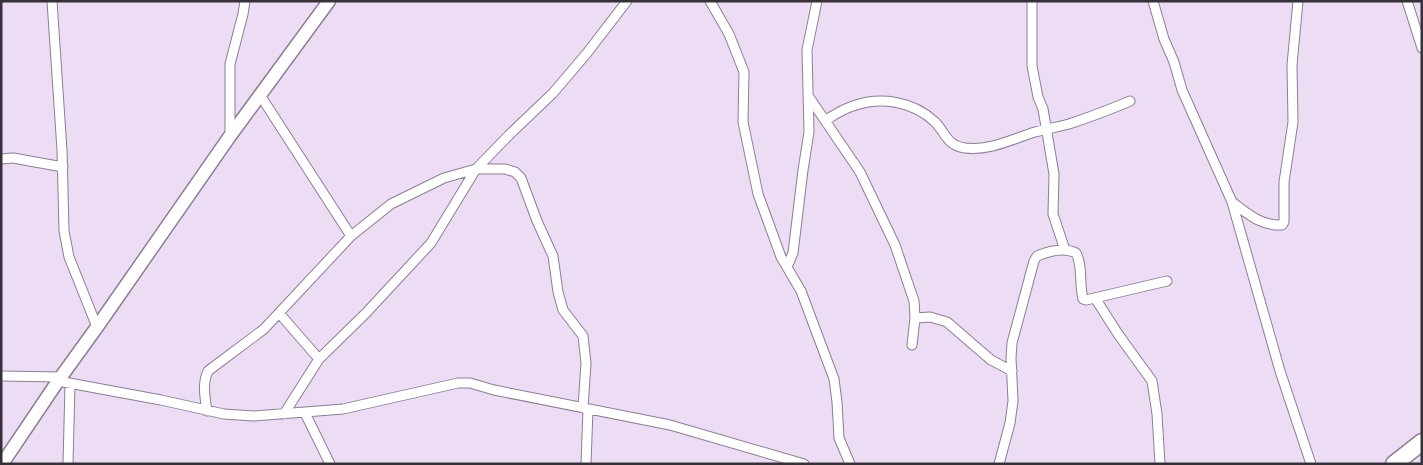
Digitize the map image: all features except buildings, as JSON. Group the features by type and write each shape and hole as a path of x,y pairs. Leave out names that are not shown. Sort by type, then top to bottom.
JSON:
{"highway":[{"path":"1394,464 1422,442"}],"street":[{"path":"52,1 64,231 69,257 97,327"},
{"path":"230,136 230,64 243,14 244,1"},
{"path":"2,464 63,381 97,327 230,136 329,1"},
{"path":"284,414 319,358 366,313 432,243 476,169 553,93 587,54 627,1"},
{"path":"710,1 729,34 744,72 743,122 758,194 769,228 787,267 801,291 834,379 839,438 850,464"},
{"path":"787,267 793,253 809,132 808,50 817,1"},
{"path":"1032,1 1032,66 1054,174 1053,214 1065,250"},
{"path":"1153,1 1182,90 1232,202 1280,371 1311,464"},
{"path":"1232,202 1258,221 1276,225 1282,225 1284,222 1284,182 1293,122 1292,65 1298,1"},
{"path":"1407,1 1422,48"},
{"path":"260,95 351,236"},
{"path":"809,97 860,172 895,245 914,301 915,318 912,345"},
{"path":"826,120 851,106 866,102 889,101 908,104 935,122 945,137 954,145 978,149 992,147 1100,114 1130,101"},
{"path":"1,159 14,158 62,167"},
{"path":"207,411 204,379 208,371 264,329 351,236 391,204 444,178 476,169 505,169 515,172 521,178 537,221 553,256 558,292 563,310 583,336 586,363 586,464"},
{"path":"999,464 1010,424 1013,401 1012,343 1034,261 1037,256 1065,250 1076,253 1079,259 1083,298 1086,300 1167,282"},
{"path":"1095,298 1152,381 1157,414 1160,464"},
{"path":"279,312 319,358"},
{"path":"915,318 930,317 946,322 991,360 1012,371"},
{"path":"1,376 63,381 207,411 243,415 305,413 343,409 458,383 470,383 494,390 670,425 804,464"},
{"path":"63,381 68,464"},
{"path":"305,413 330,464"}]}
